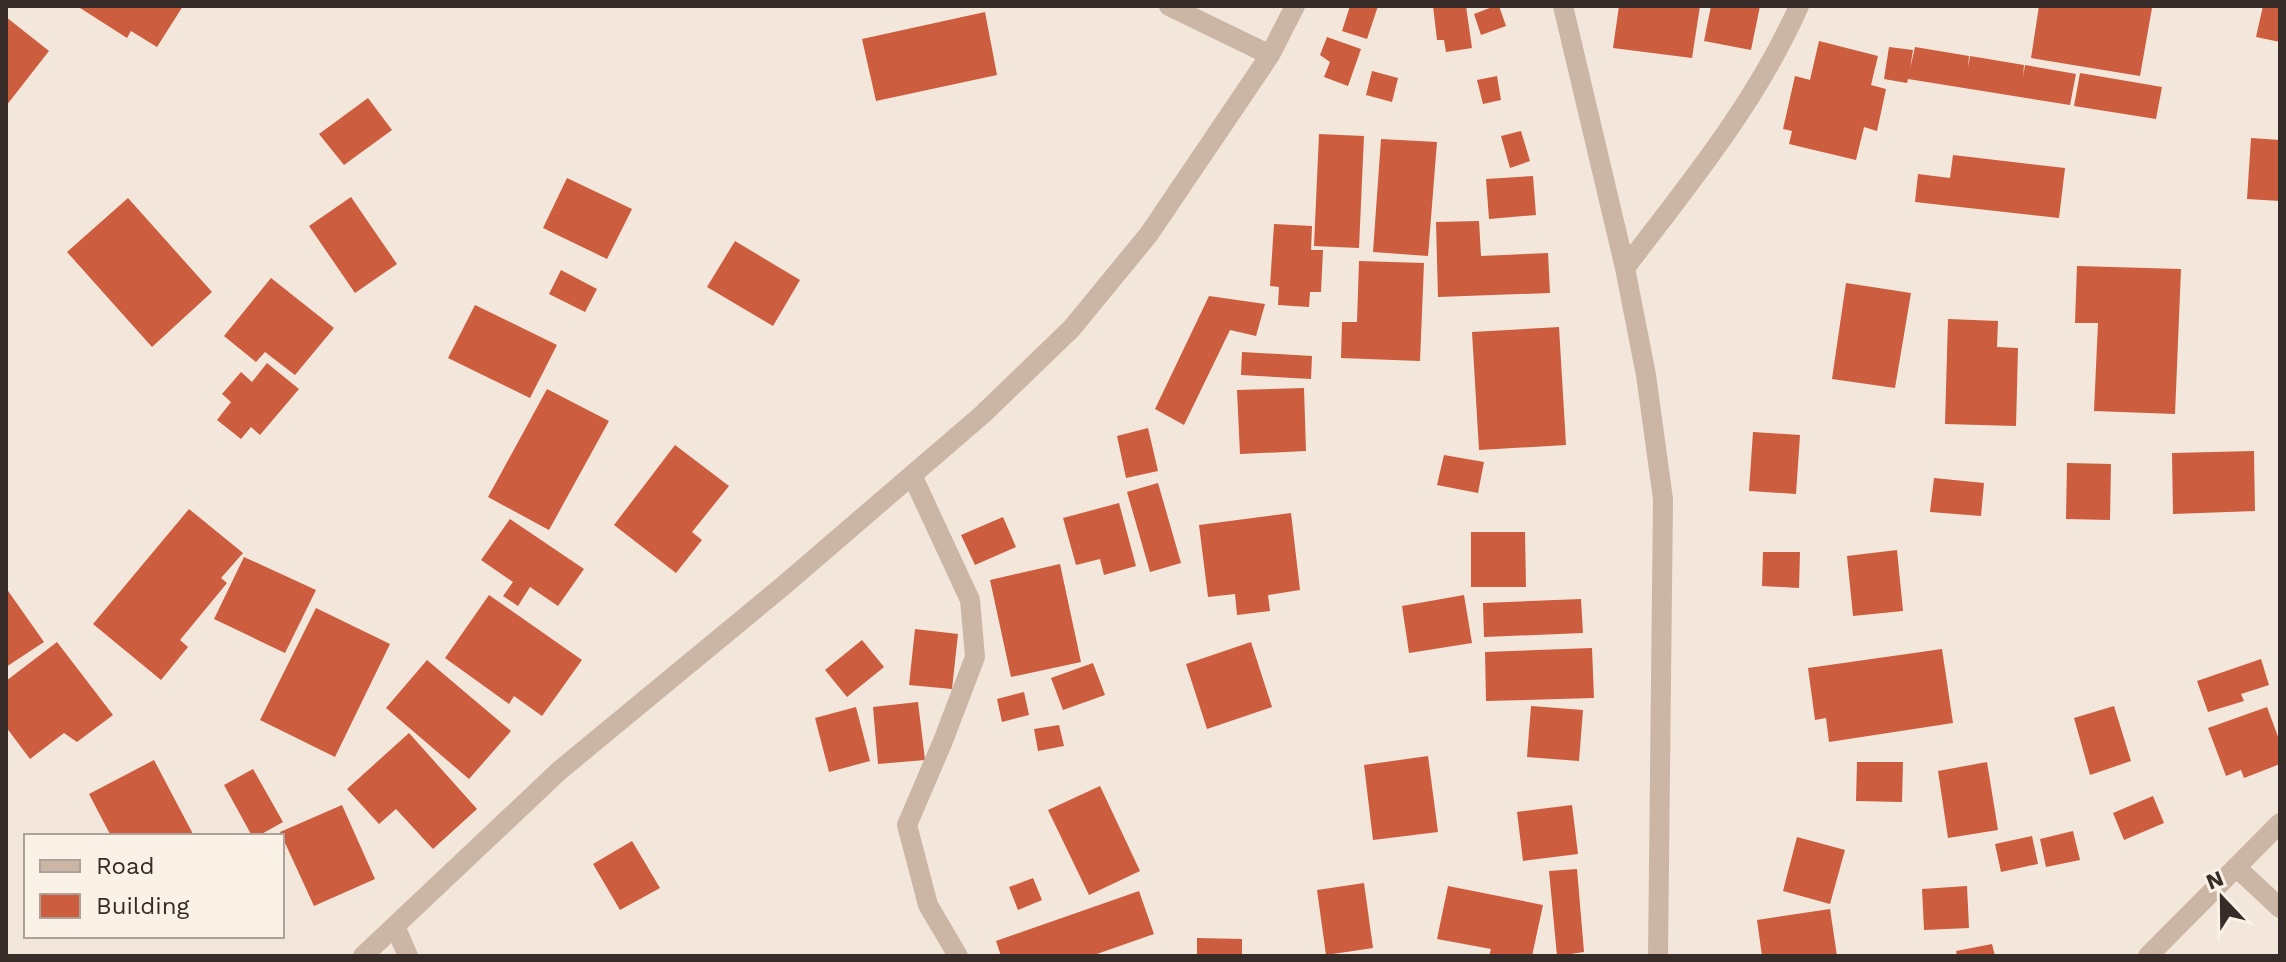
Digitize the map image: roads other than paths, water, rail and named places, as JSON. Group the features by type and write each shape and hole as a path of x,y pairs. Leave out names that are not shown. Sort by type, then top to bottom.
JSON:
{"street":[{"path":"1169,6 1270,55"},
{"path":"363,956 559,771 983,414 1072,328 1149,234 1270,55 1295,6"},
{"path":"1563,6 1625,268 1646,375 1663,499 1658,956"},
{"path":"1625,268 1726,135 1780,50 1799,6"},
{"path":"912,475 970,600 975,657 907,825 928,905 958,956"},
{"path":"2148,956 2280,823"},
{"path":"2236,867 2280,908"},
{"path":"395,926 408,956"}]}
